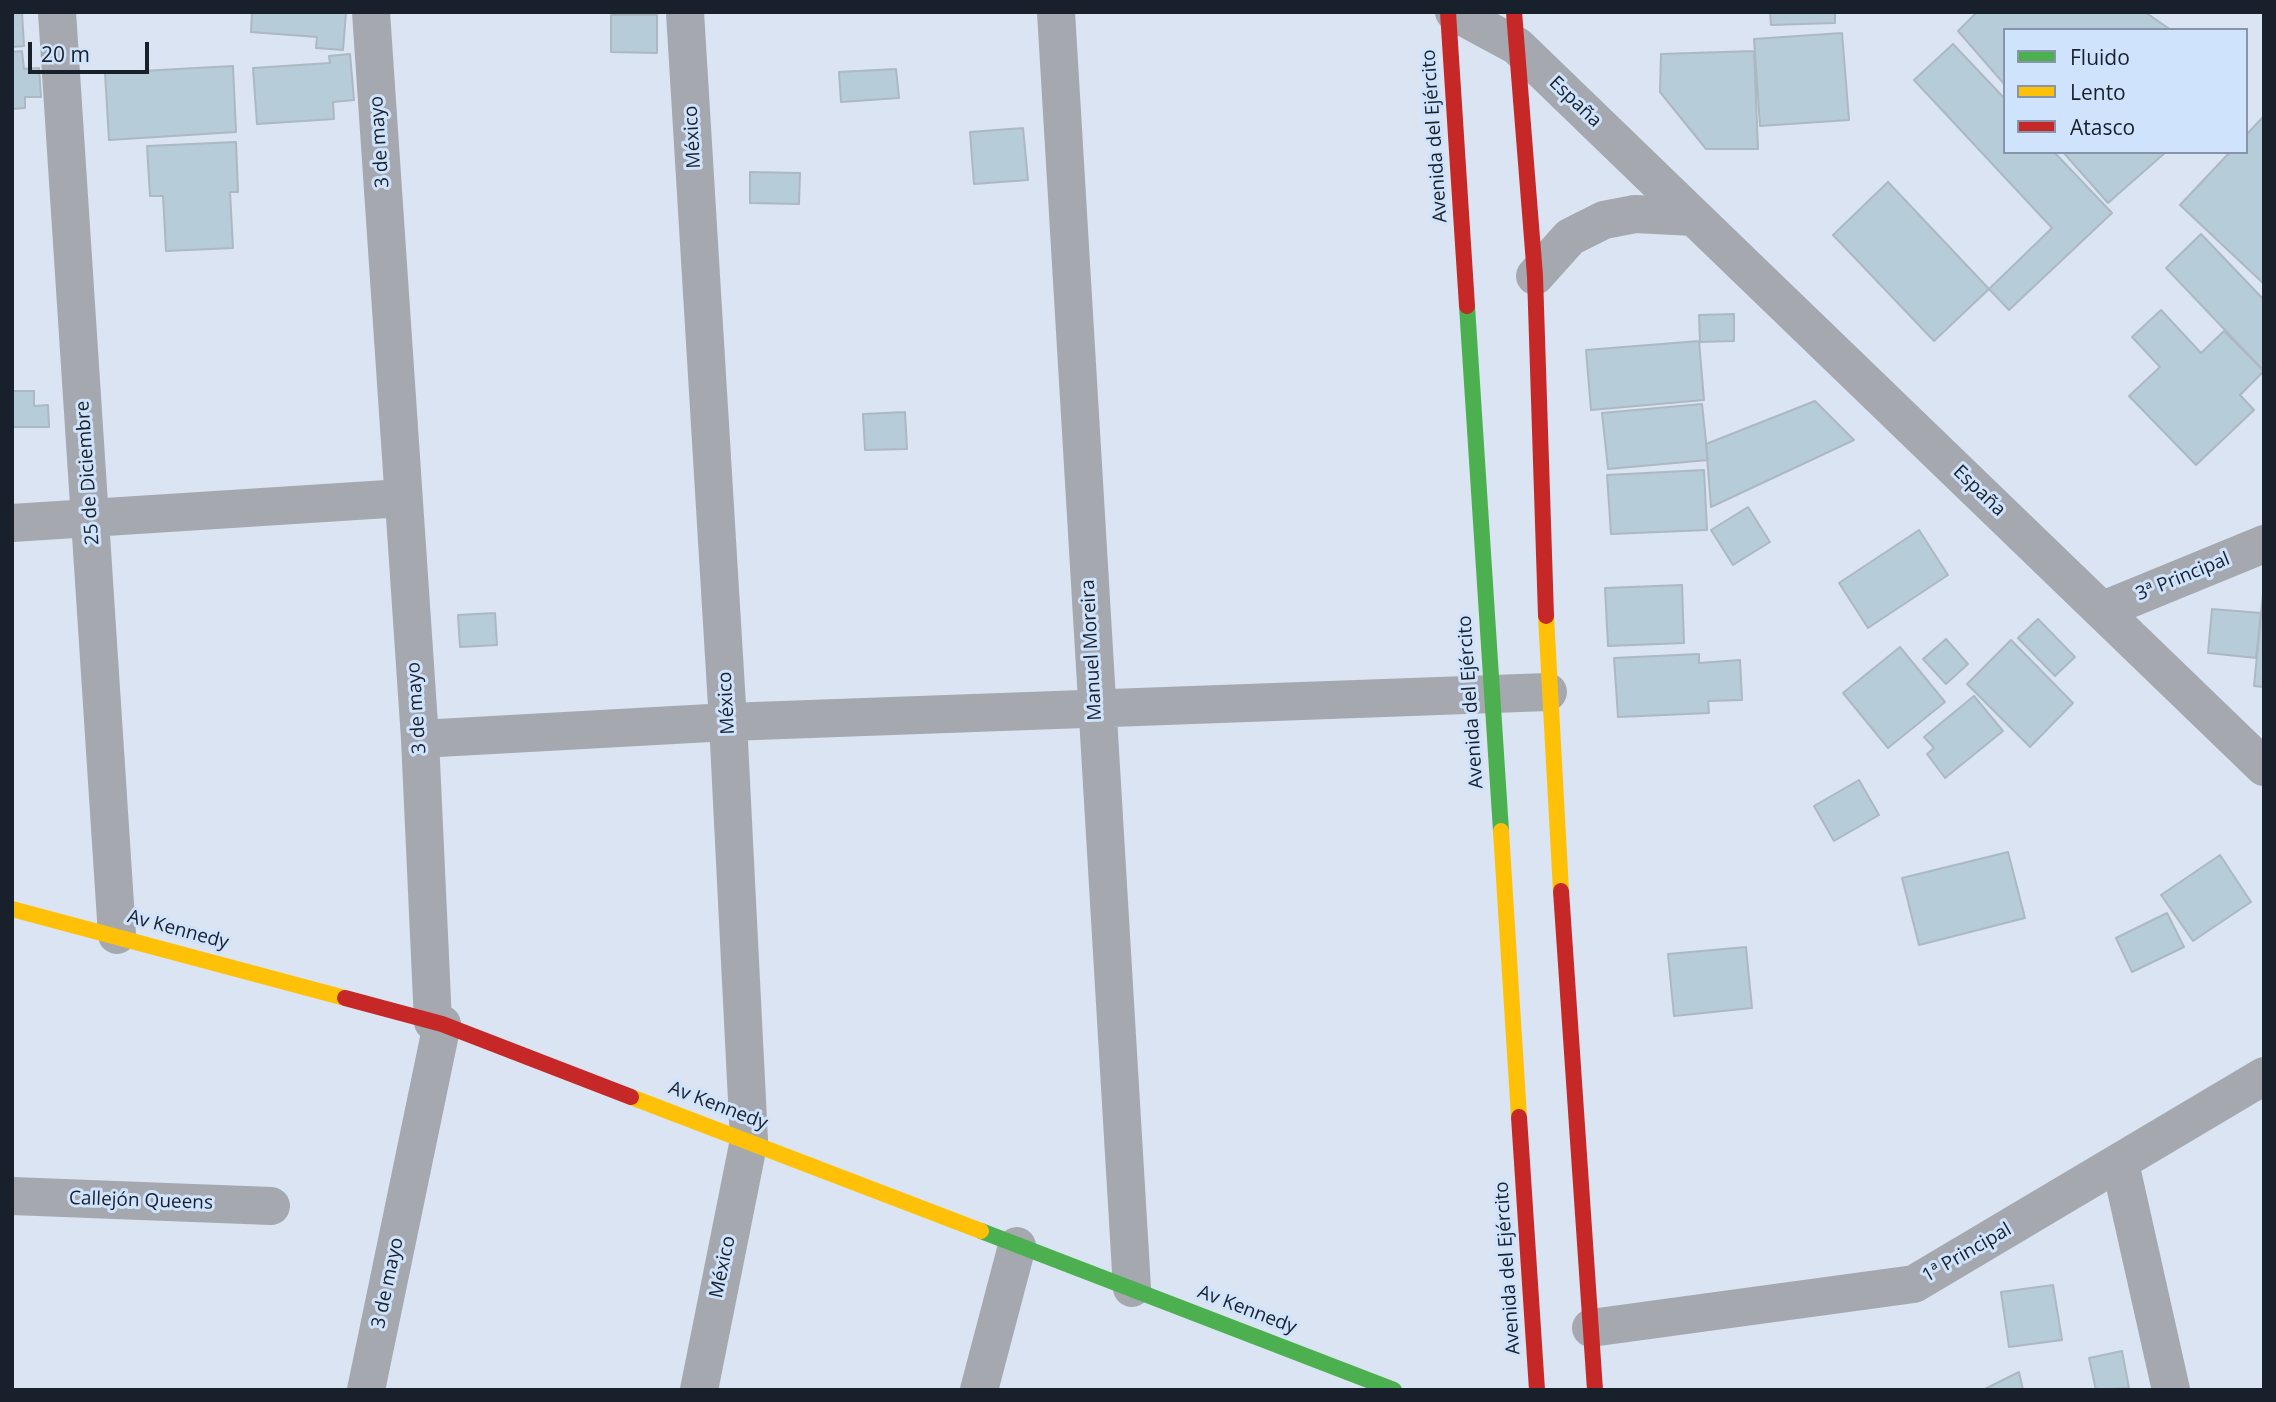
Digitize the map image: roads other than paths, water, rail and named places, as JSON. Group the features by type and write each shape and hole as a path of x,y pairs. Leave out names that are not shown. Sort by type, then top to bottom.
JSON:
{"main road":[{"name":"Avenida del Ejército","path":"1448,12 1537,1390"},
{"path":"1516,29 1535,276 1548,692 1595,1390"},
{"name":"Av Kennedy","path":"12,909 117,934 438,1023 749,1140 1017,1246 1132,1287 1394,1390"}],"street":[{"name":"25 de Diciembre","path":"57,12 117,934"},
{"name":"3 de mayo","path":"366,1390 438,1023 371,12"},
{"name":"México","path":"685,12 728,722 749,1140 698,1390"},
{"name":"Manuel Moreira","path":"1056,12 1132,1287"},
{"name":"España","path":"1454,12 1516,29 1693,217 2258,756"},
{"path":"1535,276 1570,237 1604,220 1635,214 1693,217"},
{"path":"12,523 403,498"},
{"name":"3ª Principal","path":"2103,610 2264,544"},
{"path":"420,739 728,722 1548,692"},
{"name":"1ª Principal","path":"1591,1328 1914,1284 2264,1076"},
{"path":"2120,1164 2171,1390"},
{"name":"Callejón Queens","path":"12,1196 271,1206"},
{"path":"979,1390 1017,1246"}]}
